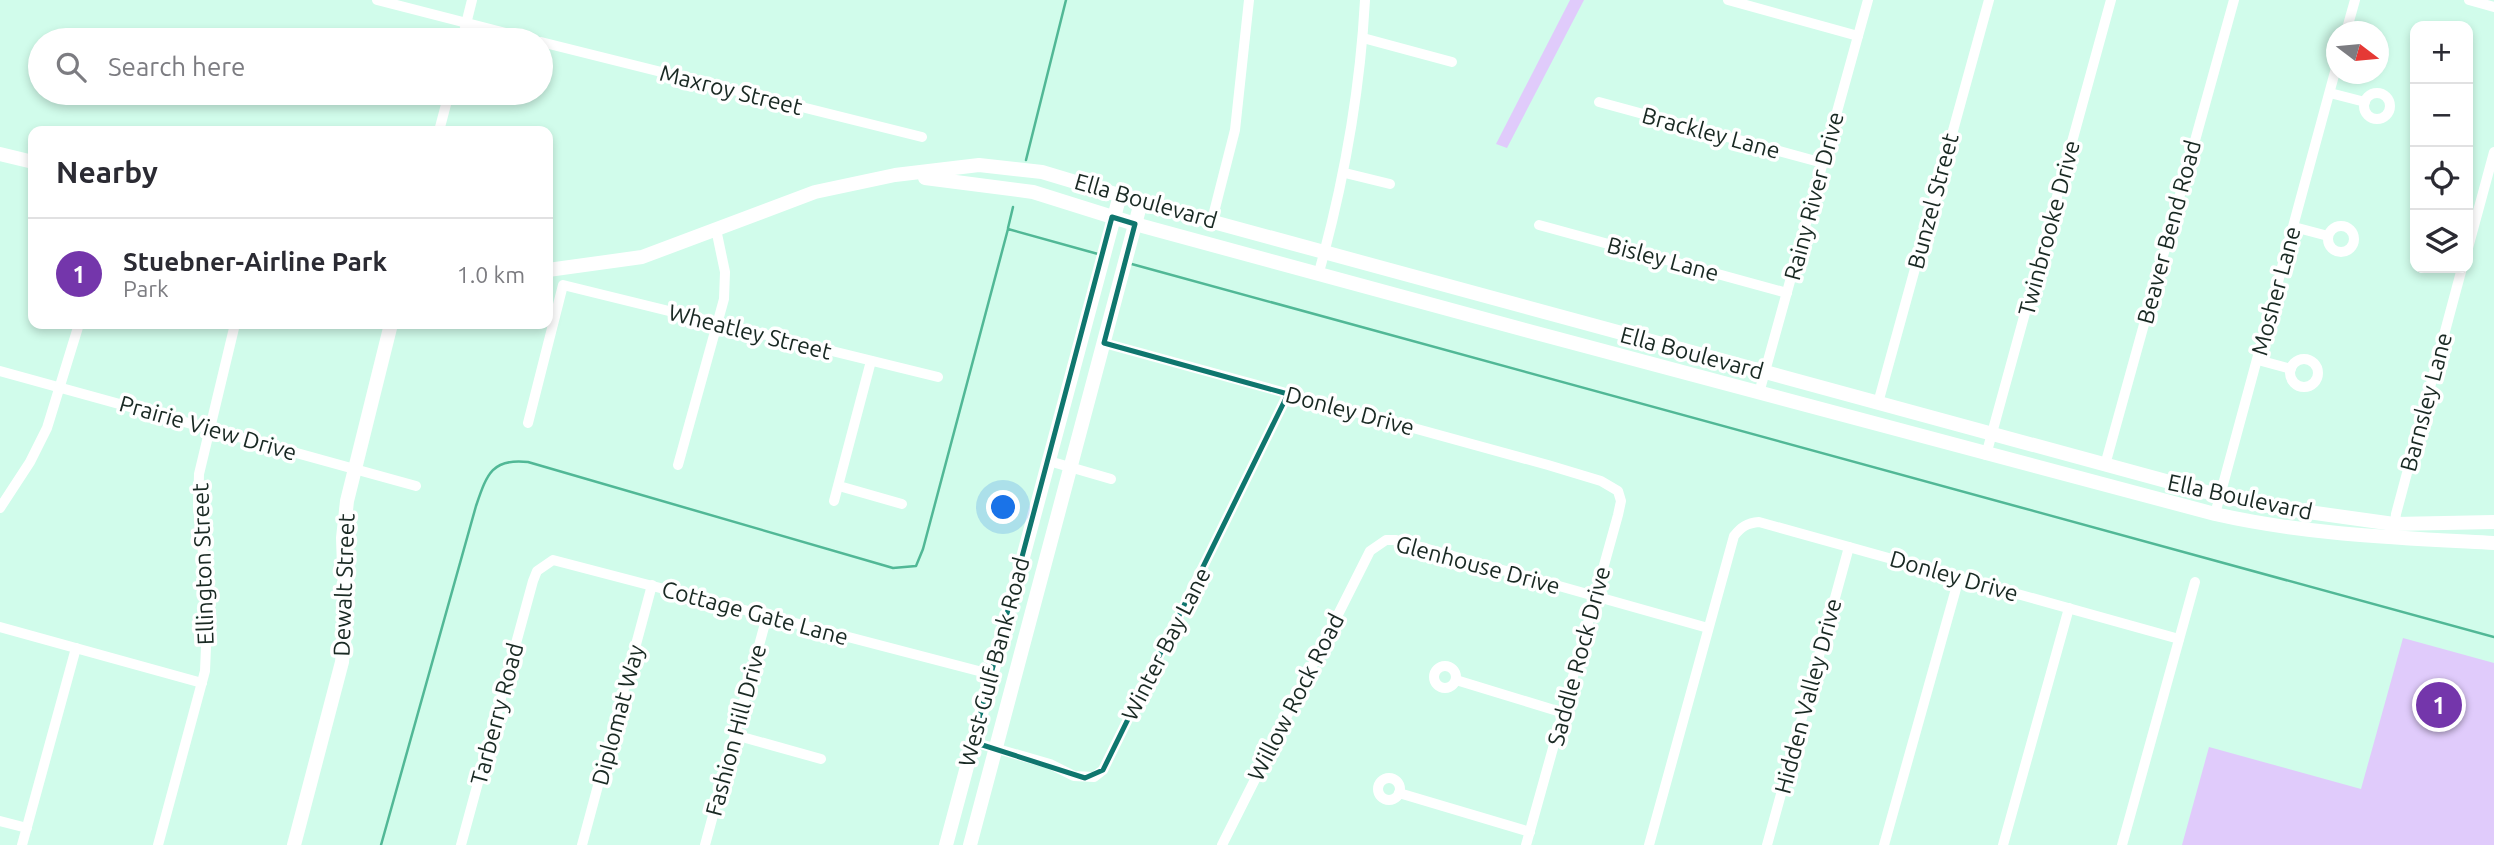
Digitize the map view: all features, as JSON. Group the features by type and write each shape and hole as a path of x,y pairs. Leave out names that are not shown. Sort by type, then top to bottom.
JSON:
{"main road":[{"path":"0,154 28,161"},
{"name":"Ella Boulevard","path":"553,269 642,257 815,192 895,175 979,164 1042,172 1141,202 2221,496 2394,531 2494,543"},
{"name":"Ella Boulevard","path":"895,175 968,181 1033,192 1135,224 1320,272 1986,455 2269,526 2394,531 2494,522"},
{"name":"West Gulf Bank Road","path":"946,845 1120,195"},
{"name":"West Gulf Bank Road","path":"970,845 1141,202"},
{"name":"Dewalt Street","path":"294,845 342,662 346,622 344,538 354,468 390,329"}],"street":[{"path":"377,0 484,28"},
{"path":"466,28 472,0"},
{"path":"1212,220 1235,130 1249,0"},
{"path":"1320,272 1345,173 1363,38 1365,0"},
{"path":"1728,0 1858,36"},
{"name":"Rainy River Drive","path":"1759,393 1868,0"},
{"name":"Bunzel Street","path":"1878,403 1989,0"},
{"name":"Twinbrooke Drive","path":"1986,455 2111,0"},
{"name":"Beaver Bend Road","path":"2105,465 2234,0"},
{"path":"2349,21 2355,0"},
{"path":"2469,0 2494,7"},
{"path":"1363,38 1452,62"},
{"name":"Maxroy Street","path":"553,45 922,137"},
{"name":"Mosher Lane","path":"2215,514 2332,84"},
{"path":"2330,93 2365,102"},
{"name":"Brackley Lane","path":"1599,102 1823,163"},
{"path":"440,126 446,105"},
{"path":"2473,230 2494,152"},
{"path":"1345,173 1390,184"},
{"name":"Bisley Lane","path":"1539,225 1787,293"},
{"path":"2294,227 2328,236"},
{"path":"678,465 724,299 725,272 716,229"},
{"name":"Barnsley Lane","path":"2394,531 2461,273"},
{"name":"Wheatley Street","path":"553,324 563,285 938,377"},
{"path":"0,508 30,462 47,428 62,388 78,329"},
{"name":"Ellington Street","path":"158,845 202,683 208,650 208,600 198,507 199,474 234,329"},
{"name":"Wheatley Street","path":"528,422 552,329"},
{"name":"Donley Drive","path":"1104,343 1597,480"},
{"path":"2258,360 2291,369"},
{"path":"835,502 871,361"},
{"name":"Prairie View Drive","path":"0,371 416,486"},
{"name":"Winter Bay Lane","path":"973,742 1050,764 1074,776 1094,777 1103,770 1288,394"},
{"path":"1049,461 1111,479"},
{"name":"Saddle Rock Drive","path":"1527,845 1621,501 1618,491 1597,480"},
{"path":"839,486 901,504"},
{"name":"Donley Drive","path":"1708,628 1734,538 1741,527 1759,522 2179,639"},
{"name":"Glenhouse Drive","path":"1371,550 1386,540 1396,540 1708,628"},
{"name":"Hidden Valley Drive","path":"1767,845 1849,547"},
{"name":"Willow Rock Road","path":"1222,845 1371,550"},
{"name":"Cottage Gate Lane","path":"533,584 537,571 553,560 990,674"},
{"path":"1884,845 1959,578"},
{"path":"2122,845 2195,582"},
{"name":"Tarberry Road","path":"461,845 533,584"},
{"name":"Diplomat Way","path":"582,845 652,585"},
{"path":"2003,845 2069,608"},
{"name":"Fashion Hill Drive","path":"705,845 767,616"},
{"path":"0,626 202,683"},
{"path":"1649,845 1708,628"},
{"path":"22,845 76,648"},
{"path":"1456,680 1564,713"},
{"path":"735,735 821,759"},
{"path":"1399,793 1530,832"},
{"path":"0,821 27,828"}],"highlighted area":[{"path":"1112,217 1135,224 1104,343 1288,394 1103,770 1085,778 973,742"}],"shaded area":[{"path":"1570,0 1584,0 1507,148 1496,144"},
{"path":"2403,638 2494,663 2494,845 2182,845 2209,747 2361,789"}],"waterway":[{"path":"1026,160 1066,0"},
{"path":"1008,228 1013,207"},
{"path":"381,845 476,506 493,470 506,463 528,462 893,568 916,566 923,549 1008,229 1098,254"},
{"path":"1128,263 2494,637"}],"place":[{"name":"Stuebner-Airline Park","path":"2439,705"}]}
